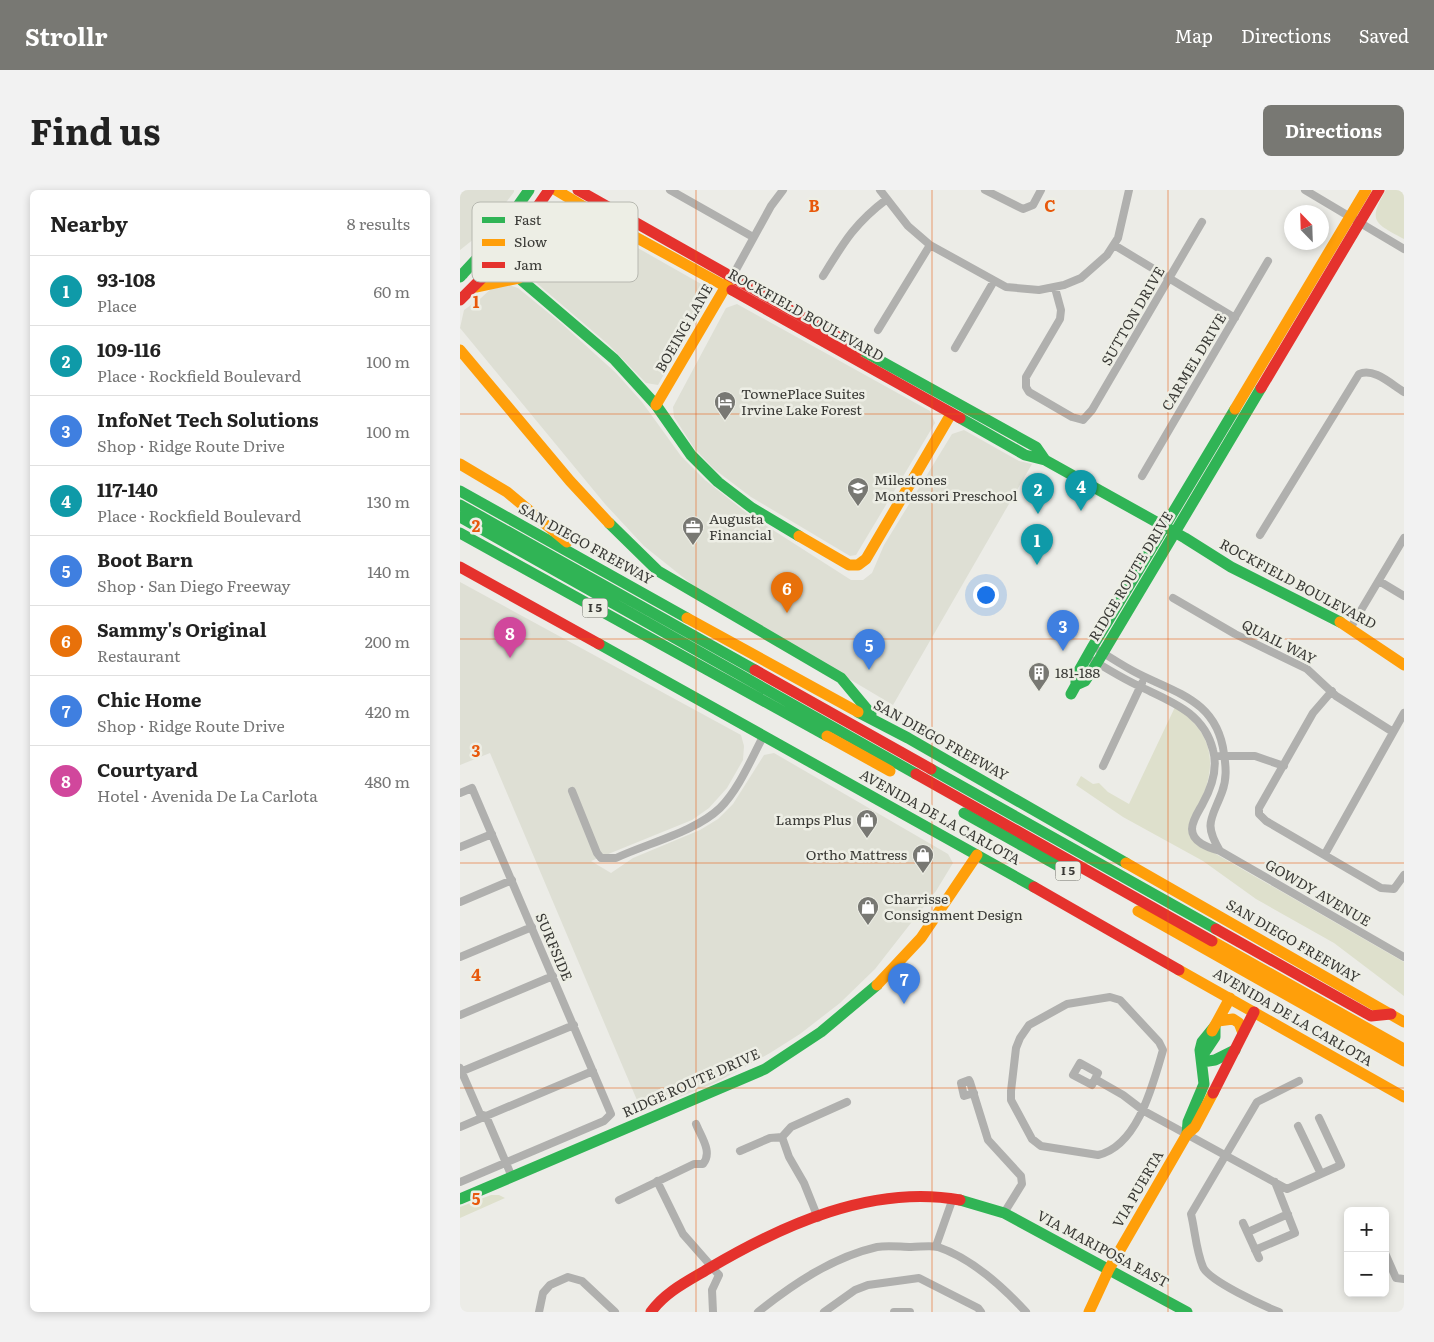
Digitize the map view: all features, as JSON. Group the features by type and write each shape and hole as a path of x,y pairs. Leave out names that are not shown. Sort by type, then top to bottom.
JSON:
{"main road":[{"path":"521,202 529,190"},
{"path":"541,202 549,190"},
{"name":"ROCKFIELD BOULEVARD","path":"556,190 576,202"},
{"name":"ROCKFIELD BOULEVARD","path":"578,190 599,202"},
{"name":"RIDGE ROUTE DRIVE","path":"1356,219 1366,190"},
{"name":"RIDGE ROUTE DRIVE","path":"1170,530 1090,651 1076,676 1073,690 1085,681 1100,658 1170,530 1356,219 1379,190"},
{"name":"ROCKFIELD BOULEVARD","path":"638,224 1036,446 1045,460"},
{"name":"ROCKFIELD BOULEVARD","path":"638,238 1025,456 1045,460 1170,530 1231,567 1351,627 1404,665"},
{"path":"461,275 472,263"},
{"name":"BOEING LANE","path":"656,404 732,277"},
{"path":"460,300 479,282"},
{"path":"474,288 501,282"},
{"path":"524,282 614,359 656,404 691,455 734,495 848,565 858,565 866,559 951,414 965,408"},
{"path":"460,350 570,481 651,565 684,588 841,678 875,719"},
{"path":"460,464 507,492 595,565"},
{"name":"SAN DIEGO FREEWAY","path":"460,491 827,696 875,719 1404,1022"},
{"path":"460,505 1371,1016 1391,1014"},
{"path":"460,517 1404,1049"},
{"name":"I 5","path":"460,533 916,785 1404,1061"},
{"path":"460,541 478,544"},
{"name":"AVENIDA DE LA CARLOTA","path":"460,567 977,855 1230,998 1289,1034 1404,1097"},
{"name":"RIDGE ROUTE DRIVE","path":"460,1198 765,1069 822,1032 872,990 921,938 977,855"},
{"path":"1216,1023 1230,998"},
{"name":"VIA PUERTA","path":"1089,1312 1109,1270 1187,1134 1195,1127 1254,1012"},
{"path":"1216,1023 1233,1019 1239,1023 1243,1034"},
{"name":"VIA PUERTA","path":"1187,1134 1187,1121 1203,1094 1205,1075 1199,1050 1207,1032 1216,1023"},
{"path":"1201,1060 1210,1062 1235,1050"},
{"name":"VIA MARIPOSA EAST","path":"651,1312 669,1293 758,1242 818,1218 876,1201 910,1196 953,1198 977,1203 1004,1213 1187,1312"}],"street":[{"path":"670,190 753,238"},
{"name":"BOEING LANE","path":"732,277 771,206 783,190"},
{"path":"880,190 908,226 930,245 994,281 1024,290 1055,288 1081,278 1100,263 1114,245 1120,230 1129,190"},
{"path":"985,190 1019,208 1028,208 1036,201 1041,190"},
{"path":"1308,191 1404,248"},
{"path":"823,276 849,234 859,222 887,199"},
{"name":"SUTTON DRIVE","path":"1055,288 1061,310 1060,319 1026,378 1026,387 1029,392 1072,417 1083,420 1092,410 1202,222"},
{"path":"878,330 930,245"},
{"path":"1114,245 1236,318"},
{"name":"CARMEL DRIVE","path":"1142,476 1268,261"},
{"path":"955,348 994,281"},
{"path":"1260,535 1359,374 1374,373 1404,392"},
{"path":"1351,627 1404,538"},
{"path":"1379,581 1404,596"},
{"name":"QUAIL WAY","path":"1173,598 1235,634 1292,660 1307,669 1332,691 1393,732"},
{"name":"GOWDY AVENUE","path":"1090,651 1140,687 1180,705 1190,713 1207,733 1214,757 1212,784 1194,821 1192,831 1204,846 1220,852 1404,956"},
{"name":"GOWDY AVENUE","path":"1090,651 1100,658 1175,690 1201,706 1219,732 1225,756 1226,776 1223,790 1210,818 1212,838 1220,852"},
{"path":"1103,766 1145,676"},
{"path":"1332,691 1317,707 1259,808 1259,814 1262,818 1381,888 1394,888 1404,875"},
{"path":"1325,854 1404,713"},
{"path":"572,791 597,852 602,858 616,858 702,821 716,811 732,793 764,736"},
{"path":"1214,757 1255,756 1284,766"},
{"name":"SURFSIDE","path":"460,793 472,788 610,1111 610,1117 506,1162"},
{"path":"460,847 492,834"},
{"path":"460,902 512,880"},
{"path":"460,957 532,927"},
{"path":"460,1015 553,976"},
{"path":"1110,997 1120,1000 1159,1042 1163,1050 1144,1111 1115,1148 1107,1153 1098,1155 1042,1146 1032,1139 1011,1100 1020,1038 1029,1025 1067,1004 1110,997"},
{"path":"512,1177 486,1116 480,1114 461,1071 574,1025"},
{"path":"460,1127 593,1071"},
{"path":"1095,1079 1123,1095 1144,1111 1287,1189 1341,1165 1318,1118"},
{"path":"1279,1312 1260,1304 1218,1280 1203,1268 1191,1214 1257,1102 1299,1081"},
{"path":"974,1093 988,1140 1021,1176 1022,1184 1004,1213"},
{"path":"740,1151 770,1138 782,1137 791,1127 847,1102"},
{"path":"619,1200 694,1164 702,1164 706,1161 707,1150 696,1124"},
{"path":"1298,1126 1321,1174"},
{"path":"782,1137 818,1218"},
{"path":"460,1182 506,1162"},
{"path":"657,1181 683,1234 719,1275 712,1290 713,1312"},
{"path":"1255,1250 1295,1233 1274,1182"},
{"path":"936,1246 953,1198"},
{"path":"1248,1232 1288,1214"},
{"path":"1243,1222 1259,1258"},
{"path":"758,1312 802,1280 836,1262 878,1247 936,1246 954,1254 984,1274 1012,1297 1026,1312"},
{"path":"1389,1262 1396,1278 1404,1279"},
{"path":"539,1312 543,1294 550,1285 568,1278 582,1281 615,1312"},
{"path":"824,1312 855,1290 868,1285 919,1278 978,1308 981,1312"},
{"path":"894,1312 910,1312"}],"shaded area":[{"path":"460,190 514,190 506,202 472,202 472,240 460,250"},
{"path":"638,248 703,285 707,297 658,385 646,383 609,345 535,282 638,282"},
{"path":"509,285 518,288 562,324 616,373 642,402 681,456 705,480 748,514 851,580 863,580 872,573 884,545 952,434 964,430 1019,461 1032,464 893,705 699,590 644,546 605,504 460,328 464,310 493,287"},
{"path":"737,304 930,411 935,423 856,555 850,556 751,497 714,469 694,448 674,417 673,407 726,308"},
{"path":"460,582 741,735 744,746 743,760 727,788 709,808 692,820 591,861 611,873 633,858 700,830 718,819 733,804 764,755 774,753 948,854 953,863 936,891 875,969 840,1003 800,1034 717,1082 642,1112 490,753 460,765"}],"green space":[{"path":"1386,190 1404,190 1404,239 1386,229 1377,220 1377,209"},
{"path":"1175,707 1198,728 1209,752 1208,778 1189,826 1189,832 1195,842 1404,962 1404,996 1334,943 1256,899 1203,861 1123,817 1076,785 1081,776 1093,784 1099,783 1108,792 1129,804"},
{"path":"491,1195 499,1195 505,1198 460,1218 460,1207"}],"traffic: fast":[{"path":"521,202 529,190"},
{"path":"460,277 472,264"},
{"path":"524,282 614,359 656,405 691,455 718,482 752,508 799,536"},
{"path":"861,350 1036,447 1045,460"},
{"path":"1076,685 1085,681 1097,663 1261,388"},
{"path":"1071,694 1076,685 1076,676 1093,646 1235,409"},
{"path":"960,418 1025,455 1045,460 1185,538 1231,567 1340,622"},
{"path":"460,491 687,618"},
{"path":"460,505 755,670"},
{"path":"460,517 916,774"},
{"path":"609,523 658,571 841,678 871,714"},
{"path":"460,533 827,736"},
{"path":"599,644 1034,887"},
{"path":"858,712 908,738 1126,863"},
{"path":"931,769 1216,929"},
{"path":"964,813 1062,868"},
{"path":"460,1199 765,1069 821,1032 877,985"},
{"path":"1201,1058 1215,1037 1215,1026"},
{"path":"1187,1134 1188,1122 1204,1084 1200,1050 1202,1042 1215,1026"},
{"path":"1202,1062 1215,1060 1235,1050"},
{"path":"960,1200 1004,1213 1187,1312"}],"traffic: slow":[{"path":"556,190 576,202"},
{"path":"1235,409 1366,190"},
{"path":"638,238 732,290"},
{"path":"656,405 729,281"},
{"path":"476,287 500,282"},
{"path":"460,350 570,481 609,523"},
{"path":"799,536 849,565 858,565 866,559 951,414"},
{"path":"460,464 507,492 567,542"},
{"path":"687,618 858,712"},
{"path":"1340,622 1404,665"},
{"path":"827,736 890,771"},
{"path":"877,985 921,938 977,855"},
{"path":"1126,863 1404,1022"},
{"path":"1138,911 1404,1061"},
{"path":"1212,941 1404,1049"},
{"path":"1179,970 1404,1097"},
{"path":"1212,1031 1230,998"},
{"path":"1218,1021 1233,1019 1239,1023 1243,1033"},
{"path":"1089,1312 1109,1269 1187,1134 1195,1127 1213,1093"}],"traffic: jam":[{"path":"541,202 549,190"},
{"path":"578,190 599,202"},
{"path":"1261,388 1379,190"},
{"path":"638,224 861,350"},
{"path":"460,300 478,282"},
{"path":"732,290 960,418"},
{"path":"460,567 599,644"},
{"path":"755,670 931,769"},
{"path":"916,774 1212,941"},
{"path":"1034,887 1179,970"},
{"path":"1216,929 1371,1016 1391,1014"},
{"path":"1213,1093 1254,1012"},
{"path":"651,1312 677,1287 737,1253 766,1237 829,1212 862,1203 894,1198 927,1197 960,1200"}],"place":[{"name":"TownePlace Suites Irvine Lake Forest","path":"725,421"},
{"name":"Milestones Montessori Preschool","path":"858,507"},
{"name":"117-140","path":"1081,511"},
{"name":"109-116","path":"1038,514"},
{"name":"Augusta Financial","path":"693,546"},
{"name":"93-108","path":"1037,565"},
{"name":"Sammy's Original","path":"787,613"},
{"name":"InfoNet Tech Solutions","path":"1063,651"},
{"name":"Courtyard","path":"510,658"},
{"name":"Boot Barn","path":"869,670"},
{"name":"181-188","path":"1039,692"},
{"name":"Lamps Plus","path":"867,839"},
{"name":"Ortho Mattress","path":"923,874"},
{"name":"Charrisse Consignment Design","path":"868,926"},
{"name":"Chic Home","path":"904,1004"}]}
